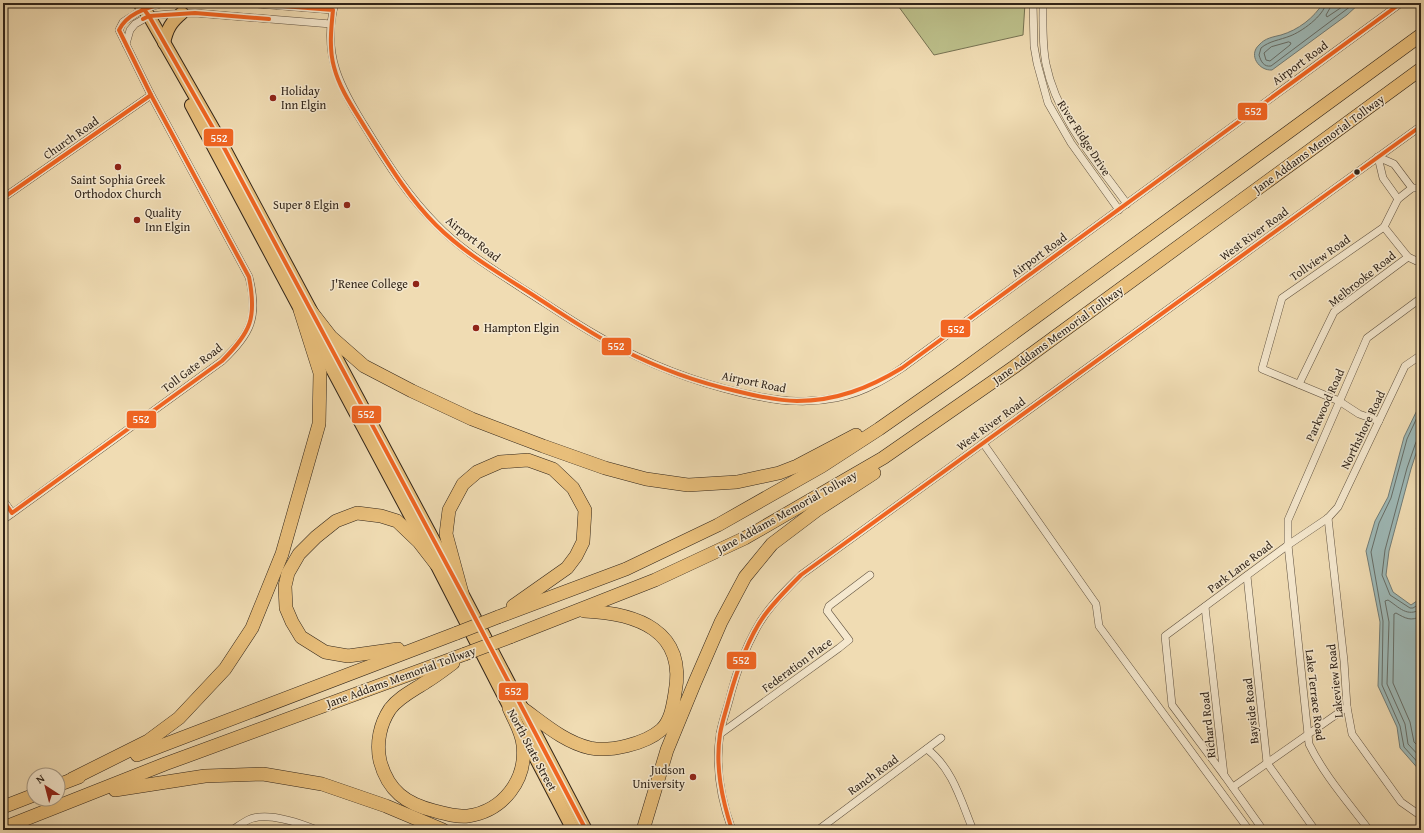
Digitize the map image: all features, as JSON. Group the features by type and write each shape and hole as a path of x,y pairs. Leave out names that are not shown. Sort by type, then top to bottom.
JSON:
{"highway":[{"name":"Jane Addams Memorial Tollway","path":"66,782 457,633 498,616 626,569 718,525 816,469 891,420 958,373 1421,35"},
{"name":"Jane Addams Memorial Tollway","path":"3,828 90,795 165,764 578,611 655,580 745,538 883,458 978,393 1421,69"},
{"path":"305,310 331,337 364,366 412,391 472,419 543,446 605,468 646,479 688,485 737,482 779,473 797,466 871,428 891,420"},
{"path":"72,779 148,741 179,718 225,669 252,628 282,554 319,424 320,373 305,310"},
{"path":"643,830 667,750 721,622 745,576 772,544 817,510 929,435 978,393"},
{"path":"462,593 446,534 448,510 463,484 477,472 500,462 528,460 553,469 572,488 585,510 583,542 576,556 567,568 498,616"},
{"path":"424,645 348,656 325,652 301,636 292,622 286,608 285,586 288,573 299,554 316,537 336,521 357,513 396,520 419,542 436,564"},
{"path":"516,708 563,737 584,746 598,749 613,749 633,744 654,735 666,724 673,704 677,672 673,653 665,641 649,626 628,616 602,612 578,611"},
{"path":"465,654 440,673 396,702 385,718 379,734 379,754 385,776 392,788 414,805 452,815 468,816 480,813 498,804 515,786 520,775 524,758 522,737 516,708"},
{"path":"90,795 205,776 262,774 322,784 386,806 443,830"},
{"path":"3,807 26,798"}],"main road":[{"name":"North State Street","path":"144,12 164,42 221,142 305,310 436,564 586,830"},
{"name":"North State Street","path":"144,12 305,310 462,593 574,830"},
{"path":"164,42 166,32 170,24 182,14"}],"street":[{"name":"Toll Gate Road","path":"3,520 222,361 243,340 250,324 254,308 253,293 249,277 151,95 126,44 122,39 119,30 123,22 164,3"},
{"path":"246,3 334,6"},
{"name":"River Ridge Drive","path":"1033,3 1034,46 1038,72 1048,103 1071,143 1119,210"},
{"name":"River Ridge Drive","path":"1043,3 1043,36 1048,70 1062,111 1079,138 1127,204"},
{"name":"Airport Road","path":"334,6 330,39 335,68 349,102 387,163 408,192 436,224 457,244 571,320 606,341 662,367 724,389 771,399 816,401 857,392 874,385 902,368 1401,3"},
{"name":"Toll Gate Road","path":"144,12 182,14 195,13 331,24"},
{"name":"Toll Gate Road","path":"126,44 130,30 144,12"},
{"path":"1038,72 1048,70"},
{"name":"Church Road","path":"3,198 151,95"},
{"name":"West River Road","path":"732,830 725,808 720,783 720,734 740,663 755,630 774,602 801,575 1421,126"},
{"path":"1378,157 1394,164 1412,188 1421,188"},
{"path":"1378,157 1383,178 1398,199"},
{"name":"Tollview Road","path":"1299,384 1262,369 1282,298 1384,227 1398,199 1412,188"},
{"path":"1384,227 1408,257 1421,263"},
{"name":"Melbrooke Road","path":"1299,384 1334,312 1408,257"},
{"name":"Parkwood Road","path":"1288,545 1288,520 1367,338 1421,298"},
{"name":"Northshore Road","path":"1328,518 1338,507 1405,366 1421,355"},
{"path":"1299,384 1339,401 1359,414 1380,421"},
{"path":"983,443 1096,604 1099,626 1249,830"},
{"path":"3,500 12,513"},
{"name":"Park Lane Road","path":"1224,775 1172,705 1165,636 1288,545 1328,518"},
{"name":"Lakeview Road","path":"1328,518 1344,661 1347,707 1352,734 1401,802 1421,816"},
{"name":"Lake Terrace Road","path":"1288,545 1309,744 1315,755 1369,830"},
{"name":"Federation Place","path":"720,734 849,640 827,611 828,606 870,575"},
{"name":"Bayside Road","path":"1247,576 1267,763 1315,830"},
{"name":"Richard Road","path":"1205,607 1224,775"},
{"path":"1233,787 1347,707"},
{"name":"Ranch Road","path":"823,829 941,738"},
{"path":"927,749 936,755 948,770 973,830"},
{"path":"1224,775 1263,830"},
{"path":"232,830 249,819 270,817 289,821 317,830"}],"green space":[{"path":"896,3 1025,3 1023,35 934,55"}],"water":[{"path":"1323,3 1360,3 1347,15 1272,70 1263,68 1256,62 1256,49 1261,43 1269,38 1287,33 1299,27 1315,14"},
{"path":"1421,402 1421,438 1389,551 1386,575 1393,592 1411,605 1421,598 1421,772 1400,748 1397,727 1378,686 1380,622 1366,551 1375,521 1388,497 1404,437"}],"transit line":[{"name":"552","path":"139,3 149,16 221,142 462,593 586,830"},
{"name":"552","path":"3,500 12,513 222,361 240,341 249,324 252,314 249,277 151,95 119,30 132,15 144,9 164,3"},
{"name":"552","path":"246,3 333,10 331,39 332,60 340,84 348,99 390,166 416,203 447,236 471,255 588,331 649,362 692,379 751,395 797,401 825,399 852,392 877,382 902,368 1401,3"},
{"name":"552","path":"143,19 149,16 195,13 269,19"},
{"name":"552","path":"3,198 151,95"},
{"name":"552","path":"732,830 720,783 718,759 722,725 739,666 752,635 768,610 791,585 801,575 1421,126"}],"place":[{"name":"Holiday Inn Elgin","path":"273,98"},
{"name":"Saint Sophia Greek Orthodox Church","path":"118,167"},
{"name":"Super 8 Elgin","path":"347,205"},
{"name":"Quality Inn Elgin","path":"137,220"},
{"name":"J'Renee College","path":"416,284"},
{"name":"Hampton Elgin","path":"476,328"},
{"name":"Judson University","path":"693,777"}]}
